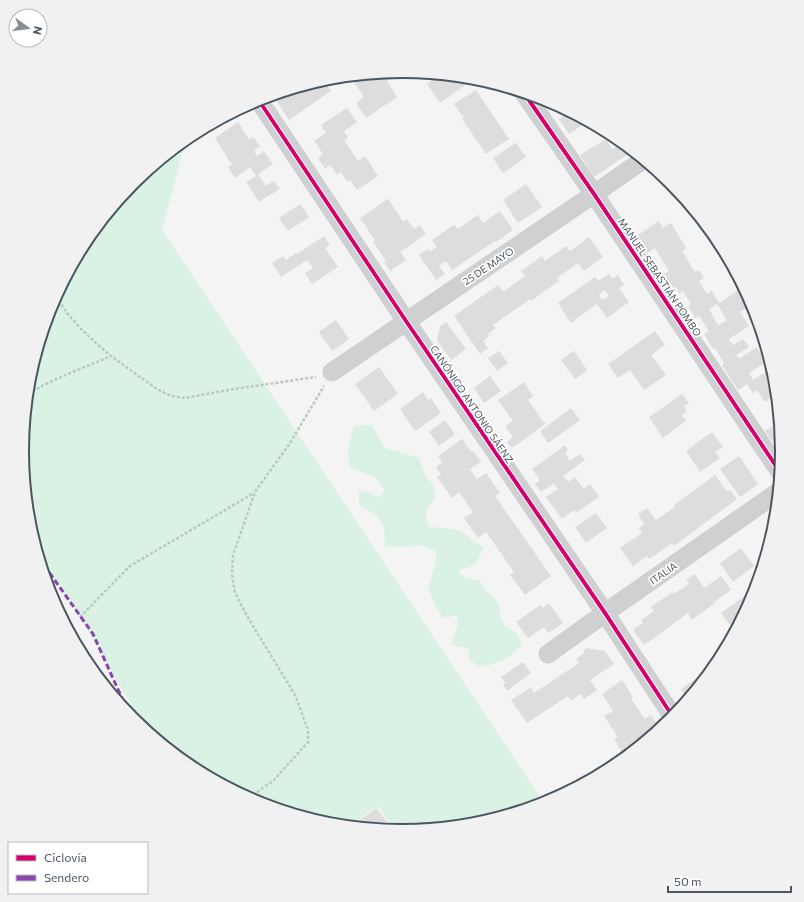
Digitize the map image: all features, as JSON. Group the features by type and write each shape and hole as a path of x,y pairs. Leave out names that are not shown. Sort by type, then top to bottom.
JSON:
{"street":[{"name":"MANUEL SEBASTIÁN POMBO","path":"529,101 594,194 774,464"},
{"name":"CANÓNIGO ANTONIO SÁENZ","path":"262,105 406,321 605,613 669,711"},
{"name":"25 DE MAYO","path":"332,372 639,163"},
{"name":"ITALIA","path":"548,654 772,496"}],"path":[{"path":"60,302 67,313 82,330 112,356 157,389 171,396 186,398 317,377 332,372"},
{"path":"35,390 112,356"},
{"path":"255,794 274,780 308,742 308,730 295,695 235,594 232,575 233,555 255,492 290,443 332,372"},
{"path":"80,617 130,566 255,492"}],"green space":[{"path":"183,149 162,230 540,798 475,817 451,821 402,824 391,824 377,806 355,821 353,821 305,811 259,796 215,774 195,761 175,747 138,715 80,617 49,570 36,524 32,500 29,451 32,402 36,378 57,308 79,264 106,224 138,187"},
{"path":"372,425 385,448 419,458 425,475 434,486 435,498 426,511 429,527 461,531 484,548 475,565 458,571 464,577 480,581 489,594 499,603 500,615 504,625 516,633 522,643 513,654 504,660 480,667 470,660 468,648 451,644 458,625 457,615 443,618 435,606 428,587 434,569 437,552 423,545 385,547 384,527 377,516 359,504 359,491 371,492 379,498 385,491 374,477 349,467 348,449 354,426"}],"building":[{"path":"391,78 387,81 397,97 366,118 356,103 364,97 353,81"},
{"path":"433,80 467,84 440,103 427,84"},
{"path":"327,86 331,91 289,120 276,100 302,92 303,93 307,91"},
{"path":"476,90 509,139 486,154 462,119 464,118 454,104"},
{"path":"347,108 357,122 344,131 348,138 344,140 358,161 365,156 378,176 357,190 350,180 347,182 341,172 337,175 330,165 325,169 318,158 323,154 314,141 326,133 321,125"},
{"path":"563,114 583,125 569,134 559,119 564,116"},
{"path":"238,122 249,139 253,137 260,146 254,150 257,156 264,151 273,164 258,174 266,186 274,181 280,189 259,202 246,182 256,176 250,167 235,178 228,167 232,165 215,138"},
{"path":"606,139 612,149 616,146 628,154 594,177 580,155"},
{"path":"516,143 526,157 503,173 493,158"},
{"path":"526,184 542,207 518,223 503,200"},
{"path":"388,199 403,221 407,219 414,229 420,225 426,234 400,252 406,260 390,271 384,262 386,261 373,242 375,240 360,218"},
{"path":"300,204 309,217 288,231 279,218"},
{"path":"500,211 513,230 452,270 446,261 439,266 445,274 436,280 419,255 428,249 430,251 437,247 432,240 454,225 458,229 478,215 483,223"},
{"path":"659,221 663,228 671,223 686,248 682,251 695,272 699,270 704,278 699,281 707,294 712,291 719,303 739,290 747,307 740,312 749,326 729,339 733,345 743,339 749,347 736,355 739,359 757,347 763,356 764,363 749,373 753,380 766,372 771,397 765,402 757,390 753,393 747,384 738,390 722,365 724,363 715,348 713,349 704,334 709,331 699,316 695,318 688,306 691,304 683,291 679,294 674,286 670,288 662,275 669,271 655,248 646,254 635,237","holes":["717,304 727,320 718,325 709,309"]},
{"path":"324,236 330,245 325,248 338,267 312,284 305,273 313,268 307,260 281,277 272,263 283,256 286,260"},
{"path":"589,237 603,257 584,271 578,263 557,278 559,281 493,325 496,328 488,334 489,336 483,341 488,348 480,354 454,316 498,285 503,292 525,276 521,271 542,256 545,261 566,246 570,251"},
{"path":"609,274 612,279 618,275 624,285 619,288 629,302 607,318 597,304 571,323 558,303 595,277 598,281","holes":["605,290 609,296 602,300 599,295"]},
{"path":"336,320 349,339 332,351 319,332"},
{"path":"446,322 466,349 451,360 437,340 440,327"},
{"path":"655,331 665,345 651,355 666,375 644,390 630,370 618,378 608,364"},
{"path":"499,351 508,363 497,371 488,358"},
{"path":"574,351 587,370 575,379 561,360"},
{"path":"379,367 398,394 374,411 355,384"},
{"path":"490,376 501,391 484,403 474,388"},
{"path":"524,382 533,396 528,400 545,424 512,448 507,442 513,437 505,426 513,421 498,400"},
{"path":"423,392 428,400 431,398 441,413 415,431 400,409"},
{"path":"682,394 689,403 684,406 687,411 682,415 686,421 663,438 649,417"},
{"path":"571,408 580,420 548,443 540,431"},
{"path":"445,420 455,434 439,446 429,432"},
{"path":"774,425 775,441 773,442 765,431"},
{"path":"712,432 723,447 715,452 720,458 700,472 686,451"},
{"path":"462,439 471,452 473,451 481,462 470,469 477,479 486,473 500,493 495,496 551,576 525,595 510,575 514,572 486,532 478,538 464,518 473,512 459,492 452,498 437,477 441,474 436,467 442,462 438,456"},
{"path":"565,445 568,450 565,453 570,461 580,454 585,460 563,476 568,482 575,477 584,489 590,484 599,497 576,513 574,510 562,519 546,497 558,489 554,483 541,492 535,484 540,480 532,469"},
{"path":"739,456 758,484 740,497 720,469"},
{"path":"715,475 727,492 730,490 737,499 674,546 672,543 649,559 647,556 633,566 620,548 642,533 639,528 644,524 638,514 647,508 656,520"},
{"path":"596,513 607,528 586,543 575,527"},
{"path":"741,548 754,566 733,582 720,563"},
{"path":"695,574 704,588 721,576 731,590 692,620 688,613 644,645 633,630 643,623 641,620 654,611 651,607 673,592 674,594 689,584 686,580"},
{"path":"746,595 746,595 731,626 721,613"},
{"path":"549,603 563,623 548,633 544,627 528,638 516,622 540,605 543,608"},
{"path":"587,648 605,651 614,664 590,680 597,690 584,699 580,694 571,701 568,696 527,723 511,700 531,687 534,693 579,663 576,659 584,653 583,651"},
{"path":"523,662 531,673 507,691 503,685 506,683 501,677"},
{"path":"699,676 685,694 681,689"},
{"path":"622,680 633,697 631,699 645,719 651,715 656,723 622,752 614,739 618,737 604,716 613,711 602,694"},
{"path":"376,808 389,823 378,823 358,821"}],"marked path":[{"path":"50,573 93,634 121,696"}],"cycle path":[{"path":"529,101 594,194 774,464"},
{"path":"262,105 406,321 605,613 669,711"}]}
